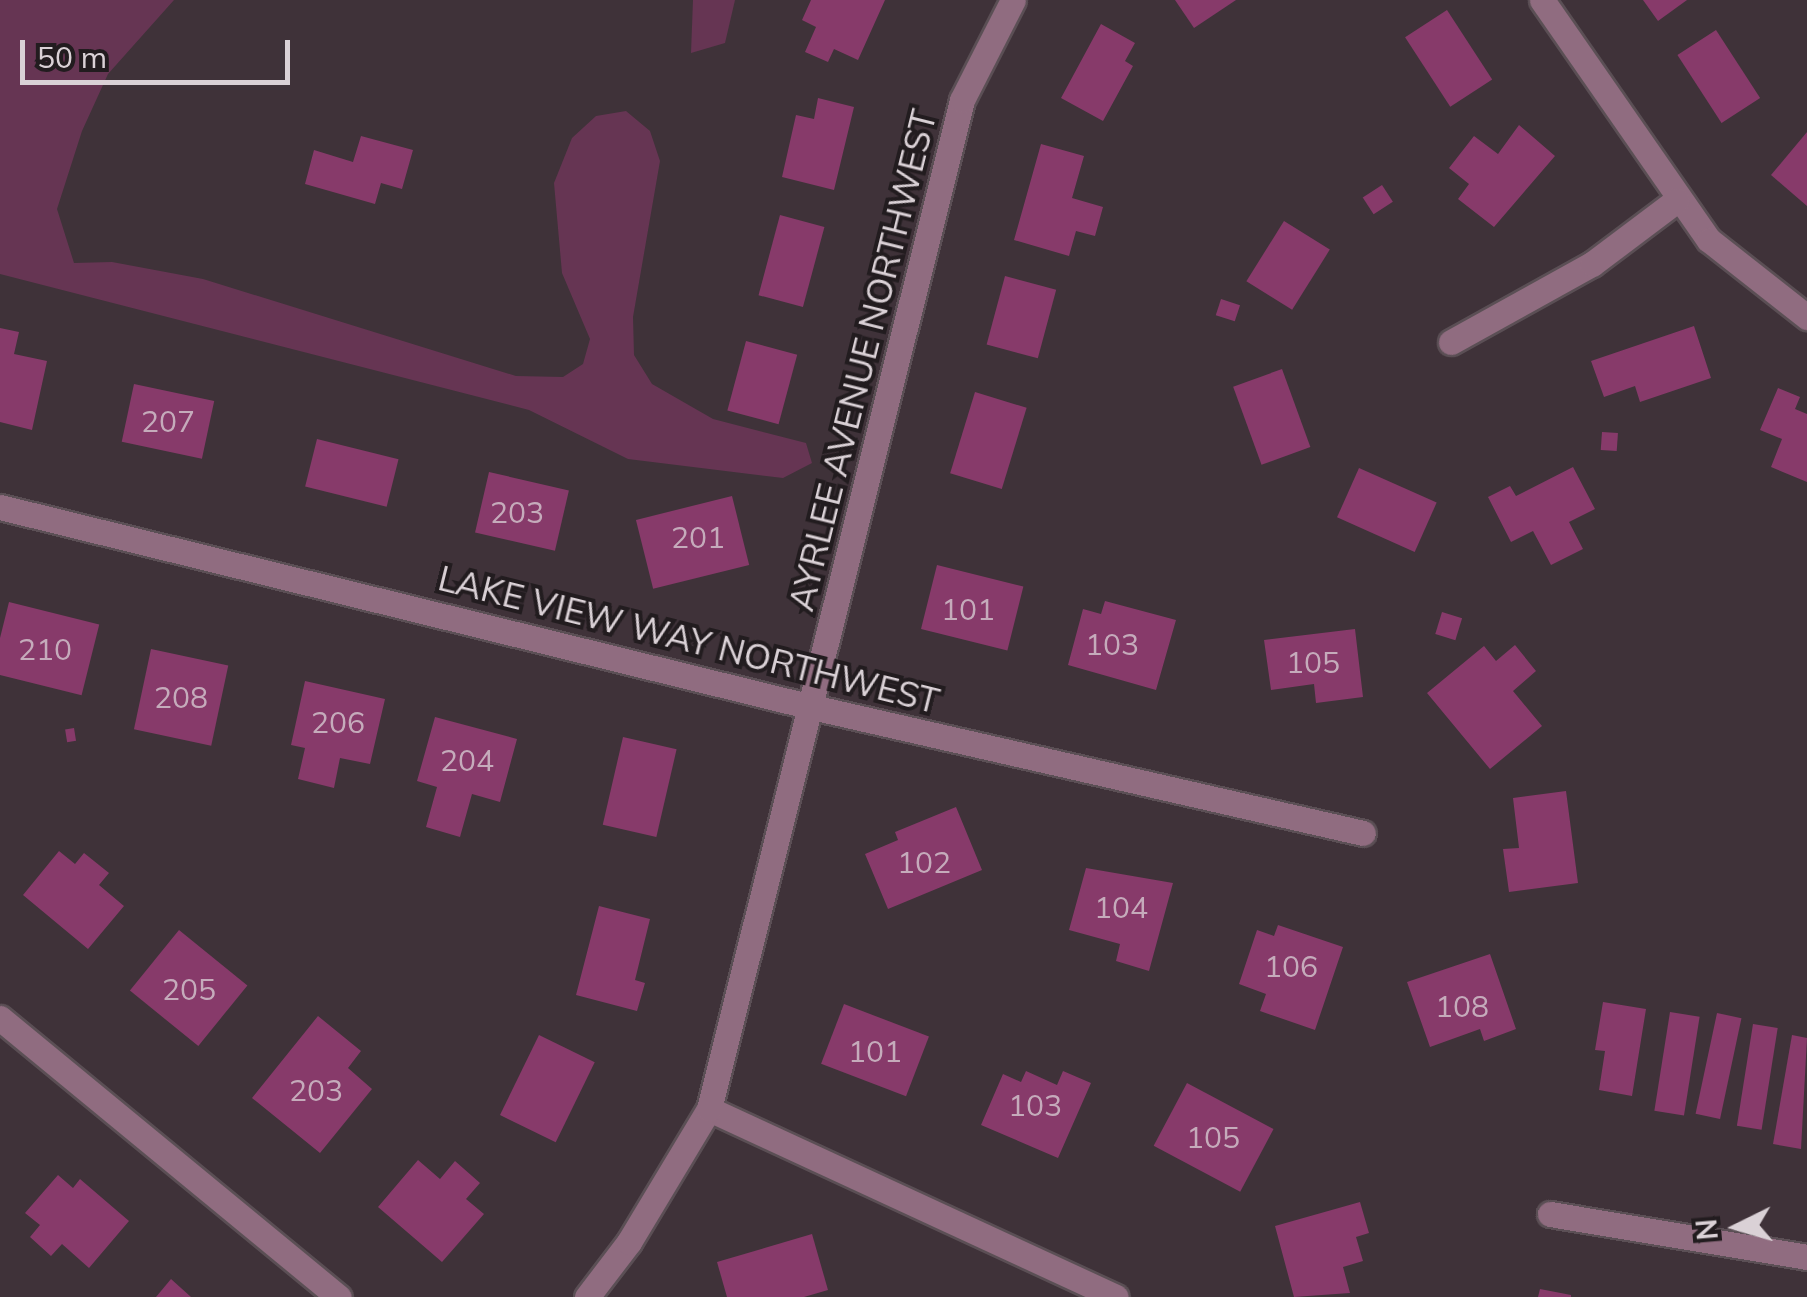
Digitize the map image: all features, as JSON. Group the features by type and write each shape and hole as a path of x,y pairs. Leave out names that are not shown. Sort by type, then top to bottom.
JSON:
{"street":[{"name":"AYRLEE AVENUE NORTHWEST","path":"587,1297 629,1242 709,1110 962,100 1013,0"},
{"path":"1542,0 1677,200 1709,240 1807,318"},
{"path":"1451,342 1592,264 1677,200"},
{"name":"LAKE VIEW WAY NORTHWEST","path":"0,507 812,707 1363,833"},
{"path":"0,1018 339,1297"},
{"path":"709,1110 1116,1297"},
{"path":"1550,1214 1807,1257"}],"shaded area":[{"path":"0,0 174,0 108,74 82,131 57,209 74,263 112,262 203,279 516,376 563,377 583,364 590,339 562,273 554,183 572,138 596,116 626,111 650,131 660,161 633,317 634,355 652,384 713,419 806,443 812,463 783,478 628,459 529,410 0,274"},
{"path":"693,0 735,0 725,43 691,53"}],"building":[{"path":"811,0 885,0 858,60 834,49 828,62 805,52 816,27 802,20"},
{"path":"1175,0 1236,0 1194,28"},
{"path":"1643,0 1687,0 1658,21"},
{"path":"1447,10 1492,80 1450,107 1405,37"},
{"path":"1101,24 1135,43 1125,61 1133,66 1103,121 1061,98"},
{"path":"1716,30 1760,98 1722,123 1677,55"},
{"path":"818,98 854,107 834,190 782,177 796,115 814,119"},
{"path":"1519,125 1555,156 1494,227 1458,199 1469,184 1449,168 1474,136 1498,154"},
{"path":"1807,132 1807,206 1771,175"},
{"path":"361,136 413,150 402,189 381,183 375,204 305,184 314,150 353,162"},
{"path":"1041,144 1084,156 1072,198 1103,207 1095,236 1076,231 1069,256 1014,240"},
{"path":"1382,185 1393,202 1374,214 1363,198"},
{"path":"780,215 824,227 803,307 759,295"},
{"path":"1284,221 1330,250 1292,310 1246,281"},
{"path":"1005,276 1056,290 1038,358 987,345"},
{"path":"1221,299 1240,305 1235,321 1216,315"},
{"path":"1694,326 1711,378 1640,402 1635,386 1604,397 1591,361"},
{"path":"0,328 19,332 14,354 47,361 32,430 0,422"},
{"path":"746,341 797,355 779,424 727,411"},
{"path":"1282,369 1310,447 1262,465 1233,387"},
{"path":"134,384 214,401 202,459 122,442"},
{"path":"1778,388 1800,397 1795,409 1807,414 1807,482 1771,467 1782,439 1760,430"},
{"path":"975,392 1027,408 1002,489 950,473"},
{"path":"1602,432 1618,433 1617,451 1601,450"},
{"path":"317,439 399,459 387,507 305,487"},
{"path":"1573,467 1595,509 1569,522 1583,549 1551,565 1533,531 1511,542 1488,497 1510,486 1516,496"},
{"path":"1359,468 1437,503 1415,552 1337,517"},
{"path":"489,472 569,490 555,551 475,532"},
{"path":"732,496 749,565 653,589 636,520"},
{"path":"937,565 1023,587 1007,651 921,629"},
{"path":"1105,601 1176,620 1156,690 1068,665 1083,609 1101,614"},
{"path":"9,602 99,624 82,695 0,675 0,638"},
{"path":"1442,612 1462,618 1455,640 1435,634"},
{"path":"1355,629 1363,697 1316,703 1314,684 1271,690 1264,640"},
{"path":"1515,645 1536,671 1513,691 1542,726 1490,769 1427,693 1484,646 1496,661"},
{"path":"151,649 228,665 211,746 134,729"},
{"path":"305,681 385,699 370,764 340,758 334,788 298,779 305,748 291,745"},
{"path":"435,717 517,739 500,802 472,794 460,837 426,827 437,787 417,781"},
{"path":"74,728 76,741 67,742 65,729"},
{"path":"623,737 677,749 656,837 603,825"},
{"path":"1566,791 1578,883 1509,892 1503,849 1519,848 1513,798"},
{"path":"956,807 982,870 888,909 865,854 898,840 895,832"},
{"path":"59,851 75,864 84,853 109,873 99,885 124,906 88,949 23,895"},
{"path":"1086,868 1173,883 1149,971 1116,961 1120,944 1069,930"},
{"path":"599,906 650,919 635,980 645,983 637,1011 576,995"},
{"path":"1278,925 1343,947 1315,1030 1260,1011 1266,994 1239,984 1257,930 1274,936"},
{"path":"179,930 247,985 198,1046 130,991"},
{"path":"1490,954 1516,1029 1484,1041 1480,1029 1430,1047 1407,982"},
{"path":"1603,1002 1646,1009 1632,1096 1599,1090 1605,1051 1595,1050"},
{"path":"844,1004 929,1037 906,1096 821,1064"},
{"path":"1670,1012 1700,1017 1684,1115 1654,1111"},
{"path":"1717,1013 1741,1018 1720,1119 1696,1114"},
{"path":"318,1016 361,1051 348,1068 372,1089 320,1153 252,1098"},
{"path":"1753,1024 1778,1028 1762,1130 1737,1126"},
{"path":"539,1035 595,1062 556,1142 500,1115"},
{"path":"1792,1035 1807,1038 1801,1149 1773,1144"},
{"path":"1026,1071 1057,1085 1063,1071 1091,1083 1058,1158 981,1125 1003,1074 1021,1082"},
{"path":"1187,1083 1274,1129 1240,1192 1154,1146"},
{"path":"418,1160 440,1179 455,1161 480,1183 466,1199 484,1214 442,1262 378,1207"},
{"path":"58,1175 73,1188 80,1179 129,1221 89,1268 62,1244 51,1256 30,1237 40,1225 25,1213"},
{"path":"1360,1202 1369,1233 1356,1237 1363,1261 1343,1267 1350,1293 1294,1297 1275,1226"},
{"path":"812,1234 828,1290 804,1297 727,1297 717,1262"},
{"path":"171,1279 191,1297 156,1297"},
{"path":"1540,1289 1571,1295 1571,1297 1538,1297"}]}
